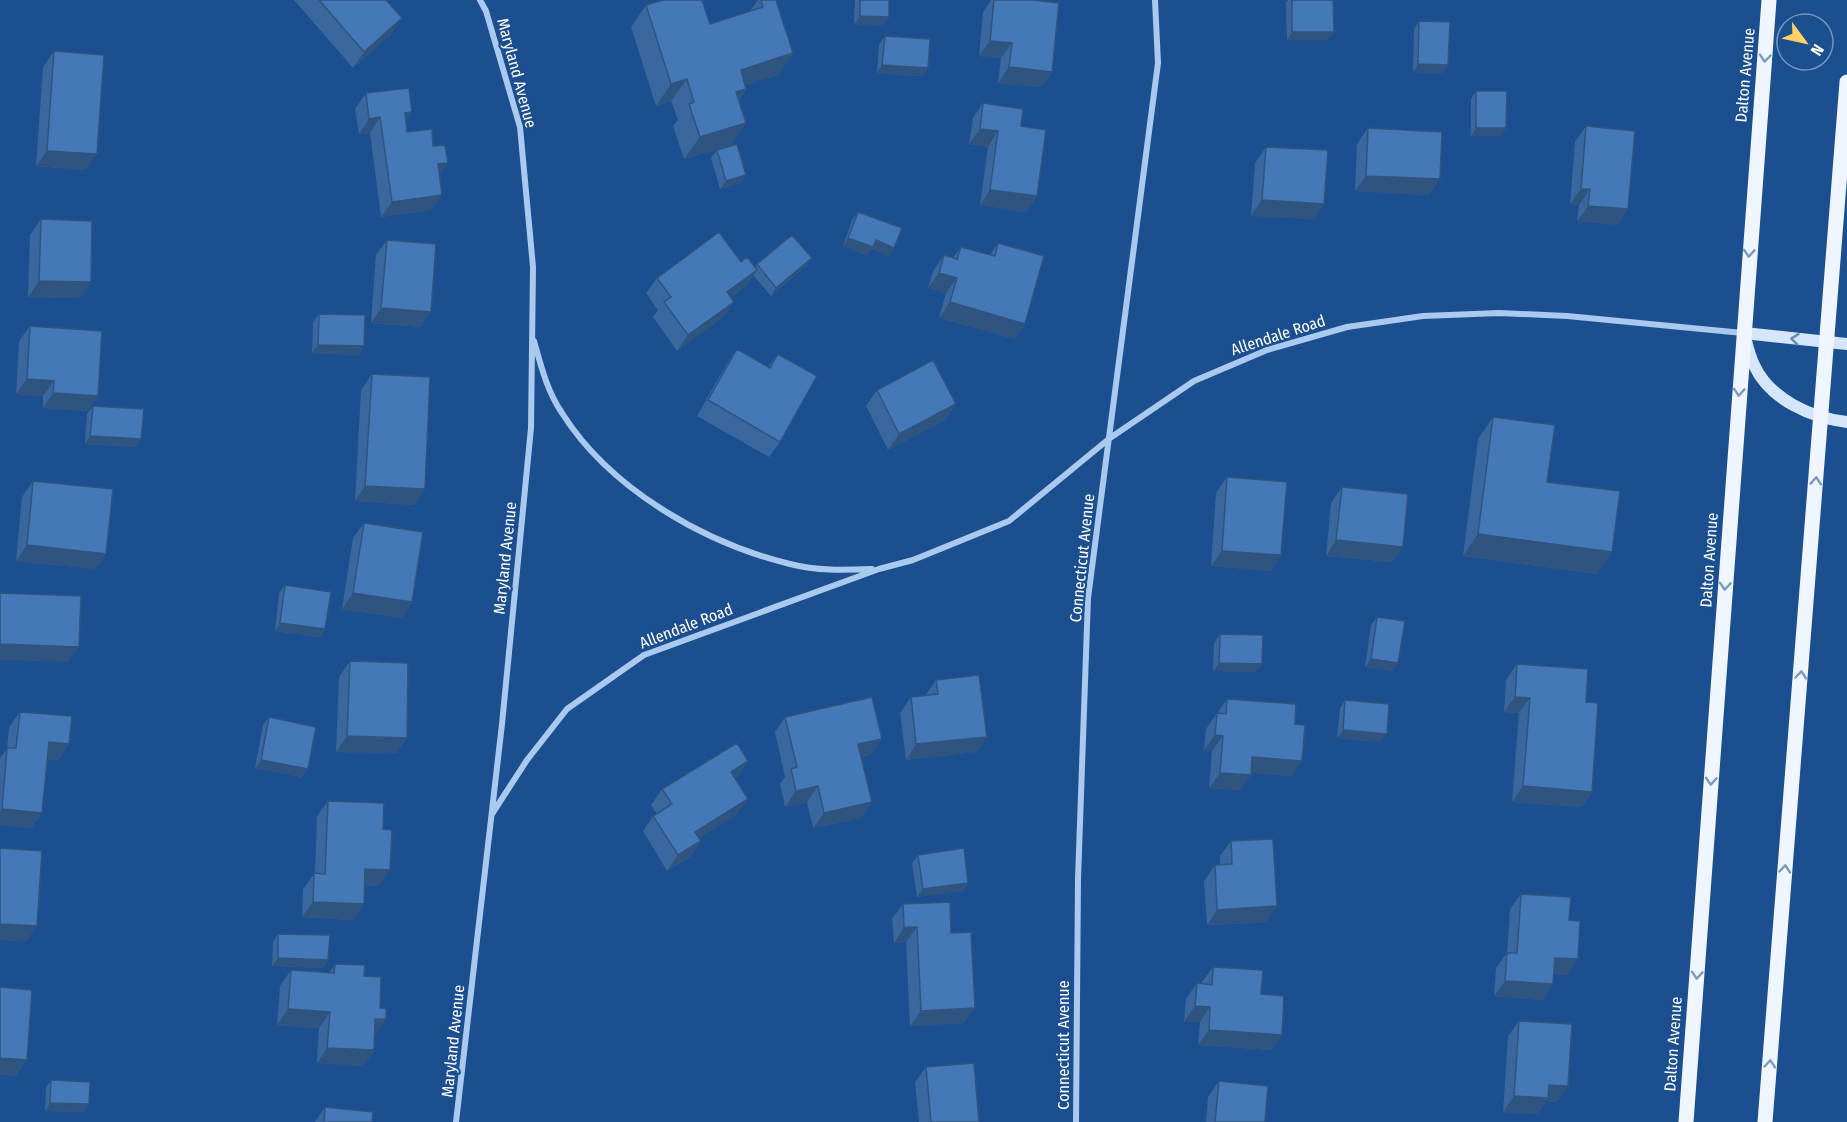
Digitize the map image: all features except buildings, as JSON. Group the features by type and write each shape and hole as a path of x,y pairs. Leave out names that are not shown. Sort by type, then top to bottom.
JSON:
{"main road":[{"name":"Dalton Avenue","path":"1686,1122 1769,0"},
{"path":"1765,1122 1847,82"}],"street":[{"name":"Maryland Avenue","path":"456,1122 492,814 531,428 532,267 520,127 486,11 480,0"},
{"name":"Connecticut Avenue","path":"1076,1122 1078,879 1088,598 1158,63 1155,0"},
{"name":"Allendale Road","path":"492,814 527,760 567,709 644,654 879,569 913,560 1009,520 1110,438 1194,381 1267,350 1347,327 1423,316 1499,313 1567,316 1744,333"},
{"name":"Allendale Road","path":"532,331 543,375 561,412 589,449 625,481 665,511 747,552 791,565 832,571 879,569"},
{"path":"1847,344 1744,333 1754,366 1769,387 1792,404 1822,419 1847,422"}]}
